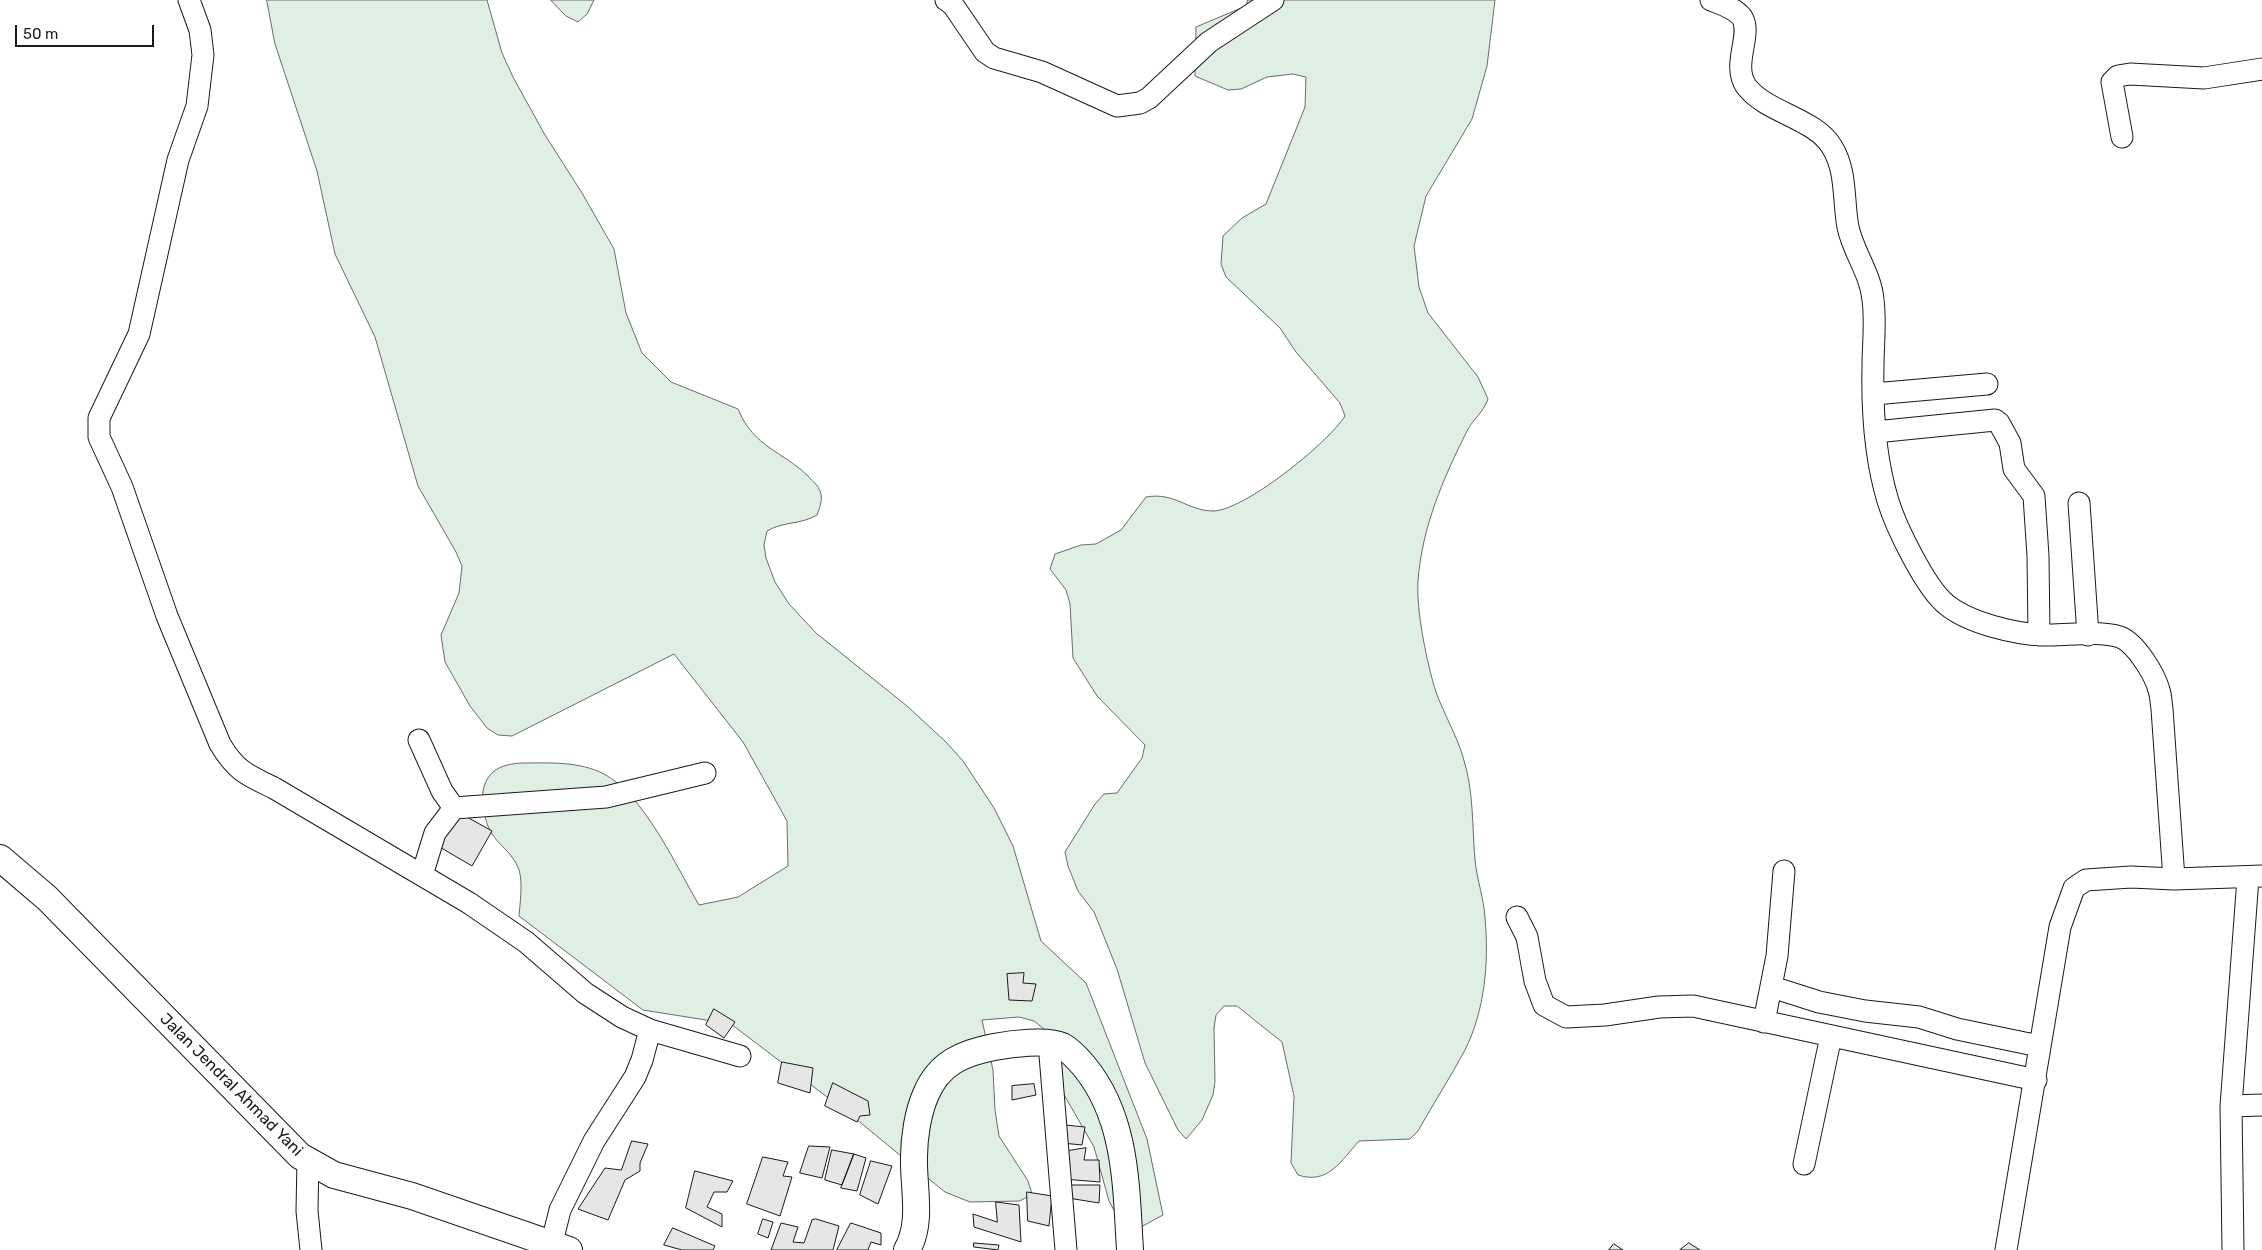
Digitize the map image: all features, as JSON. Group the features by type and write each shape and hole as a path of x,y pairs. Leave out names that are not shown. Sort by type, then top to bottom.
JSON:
{"main road":[{"name":"Jalan Jendral Ahmad Yani","path":"0,858 47,898 269,1127 300,1156 334,1175 412,1196 560,1246"},
{"path":"907,1250 911,1244 915,1224 914,1158 916,1136 926,1094 938,1073 952,1060 971,1052 1008,1045 1049,1043 1062,1046 1077,1058 1093,1077 1106,1100 1119,1138 1124,1161 1130,1250"}],"street":[{"path":"189,0 200,30 203,55 197,106 178,160 138,334 99,418 99,436 122,488 167,616 220,744 230,761 245,775 274,788 469,903 526,942 585,993 622,1017 650,1030 740,1056"},
{"path":"946,0 953,5 985,52 1010,64 1042,72 1117,106 1140,103 1149,98 1209,42 1274,0"},
{"path":"1711,0 1734,10 1742,17 1744,24 1740,68 1743,81 1748,88 1767,103 1808,126 1832,146 1845,190 1849,230 1873,296 1875,432 1886,492 1894,516 1924,575 1945,604 1962,615 2014,631 2039,635 2106,635 2124,639 2146,663 2159,690 2162,710 2174,879"},
{"path":"2122,137 2112,82 2118,76 2130,74 2204,78 2262,69"},
{"path":"1874,394 1987,384"},
{"path":"1875,432 1995,420 1999,423 2010,443 2014,469 2034,496 2038,556 2039,635"},
{"path":"2079,503 2088,635"},
{"path":"419,740 442,791 454,808"},
{"path":"422,875 435,833 454,808 606,798 705,773"},
{"path":"1764,1022 1772,987 1784,872"},
{"path":"2006,1250 2036,1080 2039,1046 2060,927 2074,888 2086,880 2131,877 2174,879 2255,877 2231,1106 2233,1250"},
{"path":"1517,917 1528,937 1535,982 1544,1005 1566,1017 1605,1015 1659,1007 1694,1006 2036,1080"},
{"path":"1772,987 1819,1002 1865,1011 1919,1017 1957,1029 2039,1046"},
{"path":"560,1246 560,1210 594,1141 635,1077 650,1030"},
{"path":"1804,1164 1832,1036"},
{"path":"1049,1043 1066,1250"},
{"path":"2231,1106 2262,1105"},
{"path":"308,1160 307,1211 312,1250"}],"green space":[{"path":"267,0 487,0 502,53 513,77 545,135 582,193 614,249 626,313 642,353 671,382 738,409 752,432 761,441 799,468 818,488 821,499 817,515 767,531 764,545 766,558 775,582 789,604 816,633 907,706 946,742 963,761 994,808 1013,846 1041,941 1086,983 1147,1139 1163,1215 1139,1228 1116,1214 1109,1201 1094,1147 1059,1086 1051,1042 1044,1029 1034,1021 1019,1017 982,1020 993,1070 995,1110 999,1136 1028,1181 1032,1194 1020,1201 970,1202 945,1192 856,1119 731,1024 643,1010 519,916 521,886 519,870 510,855 490,830 486,821 483,803 483,791 488,778 502,767 522,763 574,765 604,774 619,784 646,814 699,905 738,897 788,866 787,821 743,742 674,654 512,736 498,735 487,728 470,706 445,662 441,635 459,593 462,566 418,486 375,337 335,254 317,171 275,44"},
{"path":"551,0 594,0 587,14 578,22 566,16"},
{"path":"1248,0 1495,0 1487,66 1472,119 1426,196 1414,246 1419,287 1428,313 1478,377 1488,399 1467,431 1442,485 1424,542 1418,581 1423,637 1436,692 1467,770 1472,808 1475,860 1485,918 1486,969 1484,986 1472,1035 1418,1131 1410,1139 1359,1141 1340,1163 1326,1174 1318,1177 1298,1175 1291,1163 1294,1096 1282,1042 1237,1006 1224,1006 1216,1015 1214,1028 1215,1082 1213,1095 1202,1120 1186,1139 1178,1130 1145,1063 1117,969 1094,912 1078,891 1068,866 1065,852 1095,804 1104,794 1117,793 1142,758 1145,745 1097,696 1073,658 1070,604 1066,590 1050,569 1055,554 1081,545 1096,544 1121,530 1146,497 1165,497 1195,508 1212,511 1226,508 1243,500 1284,474 1304,458 1336,428 1345,416 1340,403 1296,352 1280,328 1226,277 1221,264 1223,236 1242,218 1266,204 1305,107 1306,77 1293,74 1267,77 1241,89 1228,90 1195,76 1196,27 1246,6"}],"building":[{"path":"458,812 492,831 472,866 438,846"},
{"path":"1024,973 1023,983 1036,984 1032,1001 1009,1000 1007,974"},
{"path":"714,1009 735,1022 724,1038 706,1025"},
{"path":"782,1062 813,1068 810,1093 778,1083"},
{"path":"833,1083 868,1101 870,1115 860,1116 857,1122 825,1106"},
{"path":"1034,1084 1036,1095 1012,1100 1012,1086"},
{"path":"1065,1125 1085,1127 1082,1145 1062,1143"},
{"path":"632,1141 648,1144 640,1163 640,1171 625,1180 608,1220 578,1209 605,1168 621,1170"},
{"path":"809,1146 830,1147 822,1178 800,1173"},
{"path":"1086,1148 1084,1160 1099,1160 1100,1182 1063,1179 1062,1152"},
{"path":"832,1150 854,1154 842,1185 825,1180"},
{"path":"854,1154 866,1158 857,1191 841,1188"},
{"path":"763,1157 788,1162 783,1176 792,1177 780,1216 747,1204"},
{"path":"871,1161 892,1166 878,1204 860,1195"},
{"path":"695,1171 733,1181 727,1192 714,1192 707,1207 722,1214 722,1227 686,1208"},
{"path":"1067,1185 1100,1185 1099,1203 1068,1198"},
{"path":"1027,1192 1052,1196 1049,1226 1028,1221"},
{"path":"996,1202 1019,1205 1021,1242 974,1227 973,1214 997,1222"},
{"path":"763,1219 773,1222 768,1238 758,1234"},
{"path":"816,1219 839,1226 833,1250 771,1250 781,1223 798,1227 793,1242 804,1243 812,1220"},
{"path":"851,1223 881,1233 881,1245 871,1242 868,1250 837,1250"},
{"path":"673,1228 715,1246 713,1250 682,1250 664,1245"},
{"path":"974,1243 999,1245 998,1250 974,1247"},
{"path":"1689,1243 1700,1250 1680,1250"},
{"path":"1614,1244 1623,1250 1609,1250"}]}
